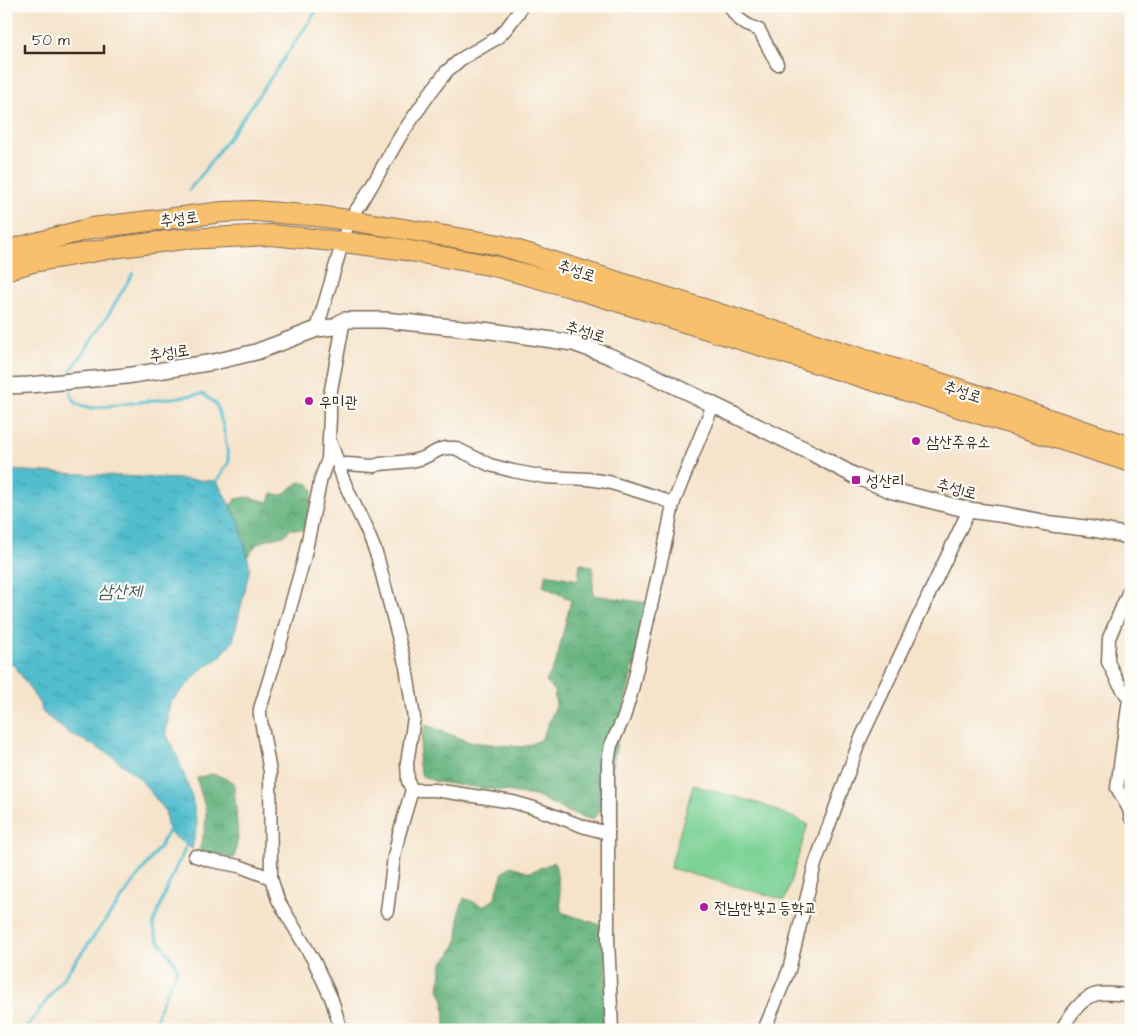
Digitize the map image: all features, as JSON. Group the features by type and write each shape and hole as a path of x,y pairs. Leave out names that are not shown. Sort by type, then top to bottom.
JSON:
{"main road":[{"name":"추성로","path":"6,251 92,228 223,212 255,211 349,220 500,245 978,396 1131,447"},
{"name":"추성로","path":"6,270 33,262 120,246 184,239 271,235 399,249 494,266 574,288 1131,462"}],"street":[{"path":"317,329 349,220 362,202 401,135 446,72 461,58 497,38 518,13 520,6"},
{"path":"730,6 734,14 750,28 760,30 777,64"},
{"path":"341,1030 332,1000 314,961 278,900 271,878 270,772 260,709 304,559 321,478 328,459 330,395 344,320"},
{"name":"추성1로","path":"6,386 126,376 214,362 256,352 317,329 334,327 344,320 384,320 573,342 642,370 856,476 893,491 968,510 1093,529 1131,538"},
{"path":"612,1030 608,938 608,762 612,745 624,717 632,690 673,504 713,405"},
{"path":"329,439 347,487 373,543 406,667 414,718 407,763 408,781 412,790 397,842 387,911"},
{"path":"339,465 374,466 412,461 441,449 455,448 490,465 513,471 545,477 608,482 673,504"},
{"path":"764,1030 789,970 815,864 860,740 968,510"},
{"path":"1131,586 1109,638 1108,662 1128,699 1117,788 1129,809 1131,818"},
{"path":"412,790 435,790 513,802 608,833"},
{"path":"194,856 238,866 271,878"},
{"path":"1061,1030 1082,1002 1097,994 1131,995"}],"green space":[{"path":"299,482 309,484 313,490 304,530 291,529 284,536 257,544 247,557 240,525 230,505 236,499 248,497 269,502 272,493 282,495"},
{"path":"580,563 593,567 593,595 648,603 622,716 605,806 592,820 566,811 538,797 437,782 422,776 418,763 422,735 426,725 470,742 523,747 541,740 556,706 554,690 546,682 556,662 571,600 543,586 546,574 578,580"},
{"path":"211,774 234,783 238,838 234,859 199,851 206,816 197,778"},
{"path":"693,785 764,805 808,824 785,900 670,868"},
{"path":"555,862 561,912 604,926 609,1030 445,1030 444,1000 439,989 442,963 451,953 458,939 459,912 464,898 483,906 494,900 503,872 511,866 530,872"}],"water":[{"name":"삼산제","path":"6,470 217,481 240,525 250,568 233,641 220,657 201,670 170,703 166,733 178,758 192,797 197,824 192,849 168,832 165,810 139,778 108,753 69,733 43,713 39,703 15,666 6,663"}],"waterway":[{"path":"189,190 248,111 320,6"},
{"path":"71,371 107,317 133,273"},
{"path":"71,390 71,395 77,404 92,408 203,394 216,404 223,425 229,462 217,481 216,486"},
{"path":"25,1030 161,845 169,829"},
{"path":"153,1030 161,1004 177,970 175,963 157,938 153,925 188,842"}],"place":[{"name":"우미관","path":"309,401"},
{"name":"삼산주유소","path":"916,441"},
{"name":"성산리","path":"856,480"},
{"name":"전남한빛고등학교","path":"704,907"}]}
